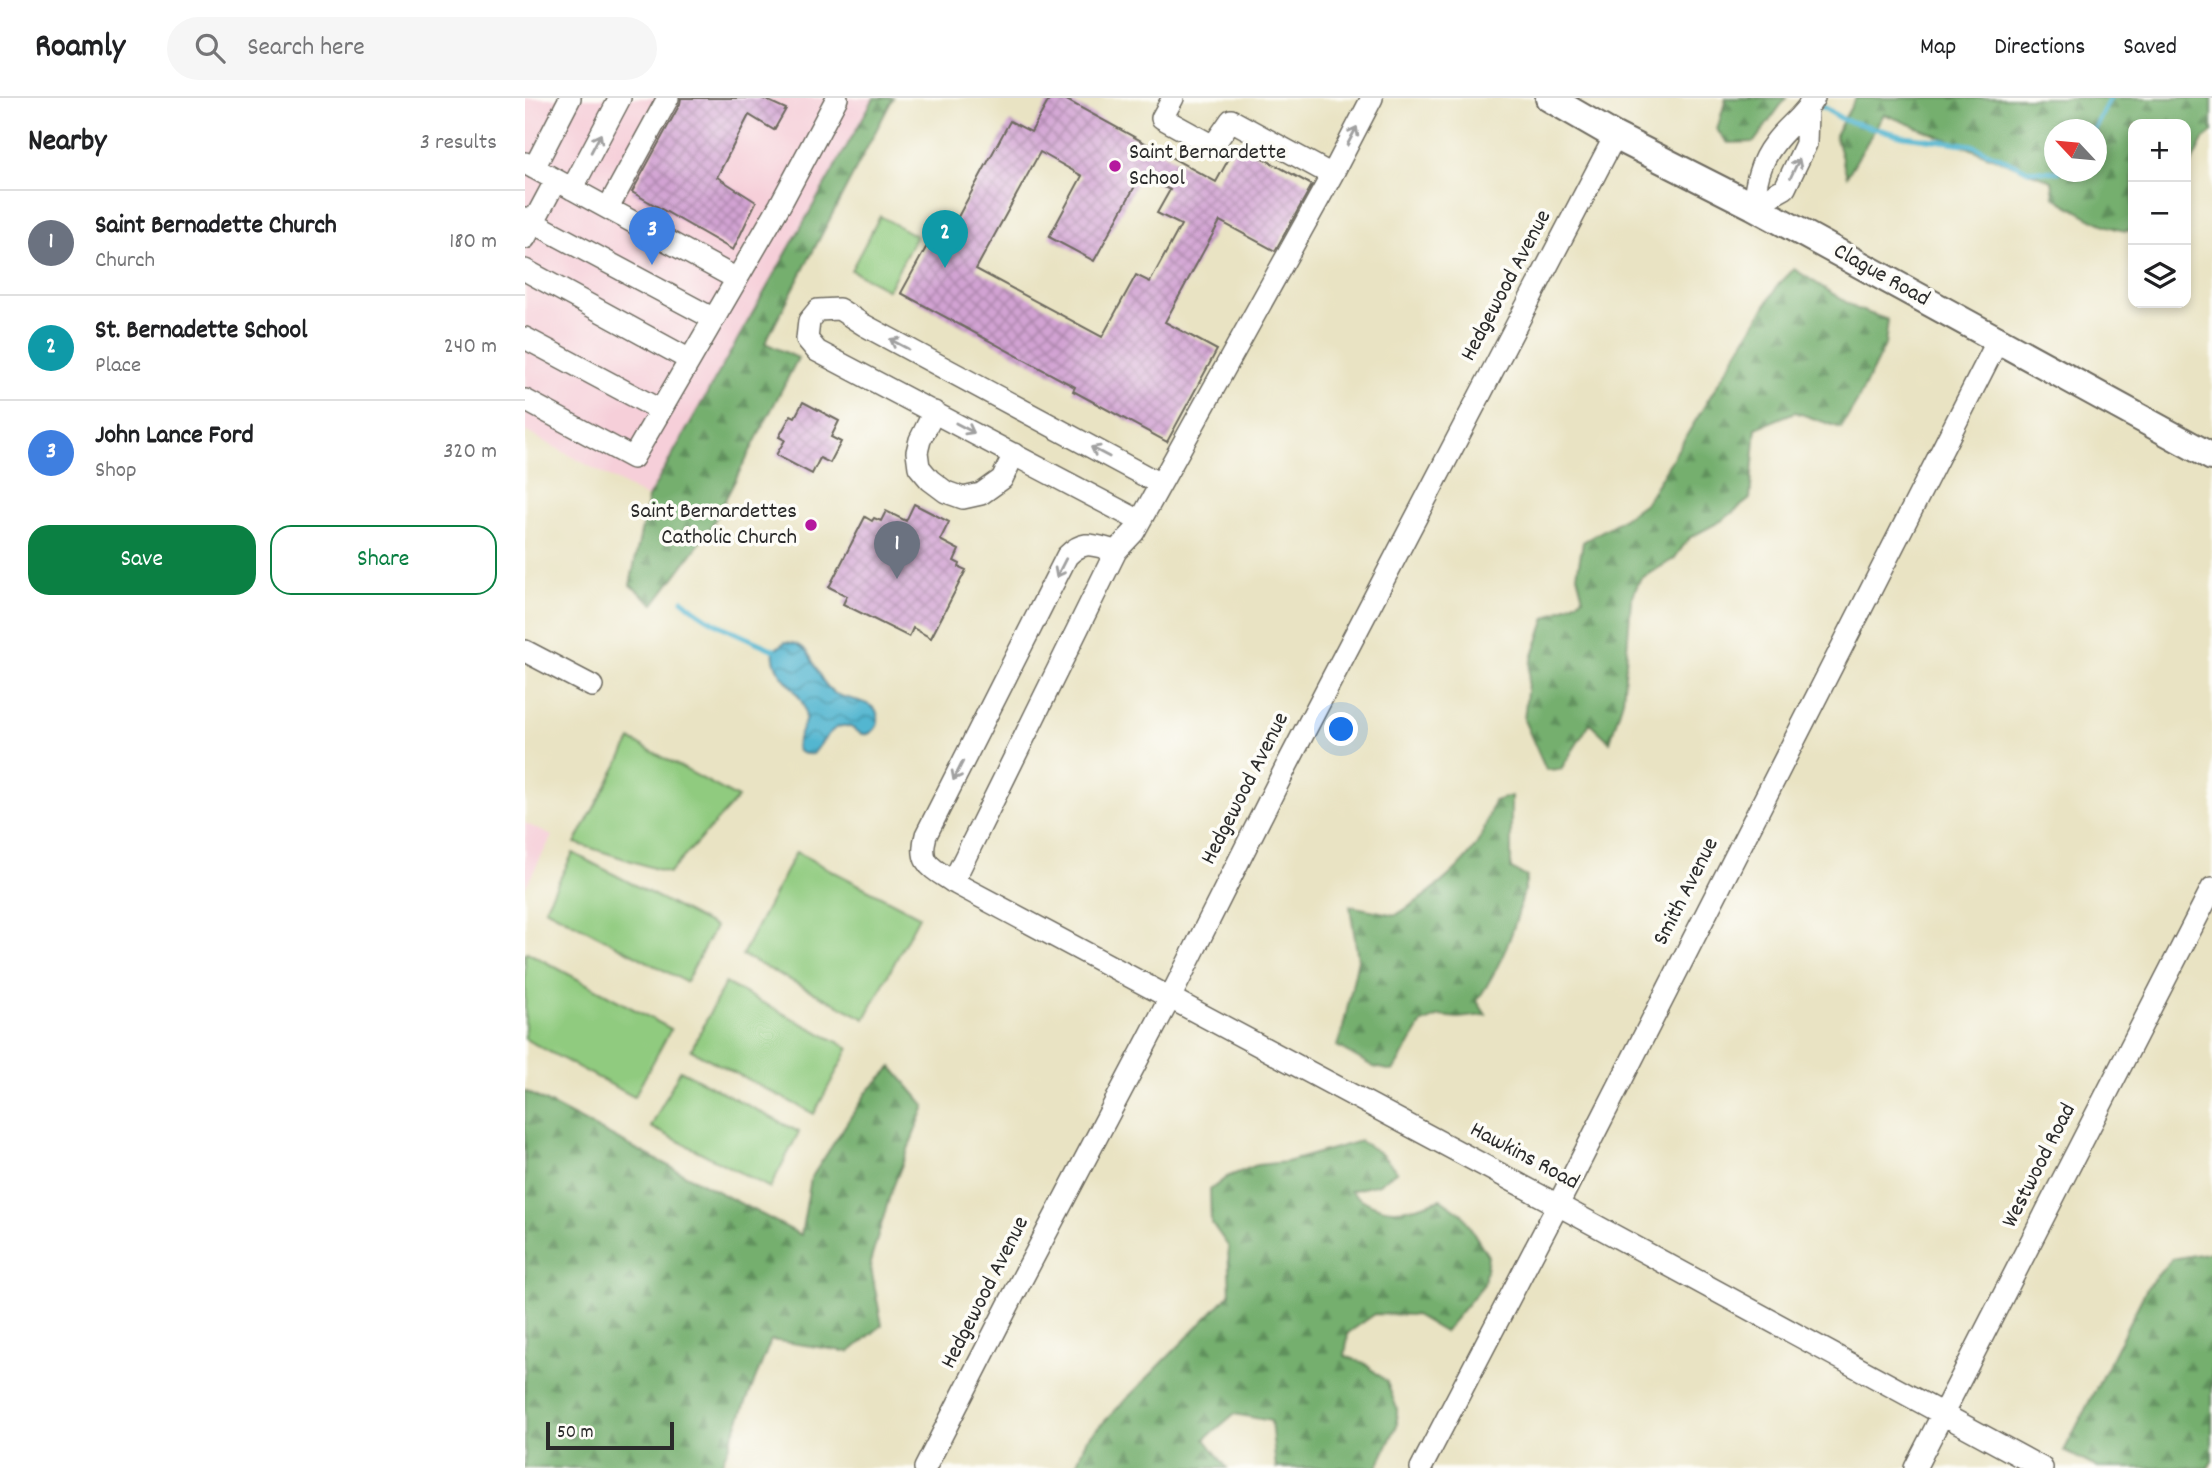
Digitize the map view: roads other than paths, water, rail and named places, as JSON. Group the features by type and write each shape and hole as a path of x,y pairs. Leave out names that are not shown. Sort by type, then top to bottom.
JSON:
{"main road":[{"name":"Clague Road","path":"1549,98 1753,206 2212,457"}],"street":[{"path":"570,98 529,165 737,279"},
{"path":"620,98 564,184 528,226 714,319"},
{"path":"608,208 668,98"},
{"path":"525,401 633,458 780,205 837,98"},
{"path":"1173,98 1162,118 1213,146 1231,120 1332,174"},
{"path":"953,882 1116,551 1134,532 1372,98"},
{"path":"1753,206 1757,174 1774,144 1810,104"},
{"path":"1753,206 1785,188 1806,144 1810,104"},
{"name":"Hedgewood Avenue","path":"926,1468 1170,998 1293,752 1615,135"},
{"path":"525,270 690,360"},
{"path":"1140,521 817,351 807,339 809,321 818,310 839,309 1160,484"},
{"path":"525,338 660,410"},
{"name":"Smith Avenue","path":"1421,1468 1558,1205 1998,340"},
{"path":"934,412 920,440 917,452 919,467 946,492 963,498 981,494 1002,479 1014,454"},
{"name":"Hawkins Road","path":"1116,551 1087,544 1077,546 1067,556 926,835 922,850 925,861 953,882 1558,1205 2042,1468"},
{"path":"525,651 592,686"},
{"name":"Westwood Road","path":"1915,1468 2212,888"}],"water":[{"path":"785,642 794,643 805,650 824,683 834,693 875,709 878,722 875,729 864,734 841,726 830,732 813,754 799,752 797,744 805,722 805,709 780,673 774,658 774,650"}],"waterway":[{"path":"2100,119 2110,98"},
{"path":"1816,103 1844,120 1904,136 1972,145 2027,170 2044,171"},
{"path":"683,600 714,622 774,650"}],"place":[{"name":"Saint Bernardette School","path":"1115,166"},
{"name":"John Lance Ford","path":"652,265"},
{"name":"St. Bernadette School","path":"945,268"},
{"name":"Saint Bernardettes Catholic Church","path":"811,525"},
{"name":"Saint Bernadette Church","path":"897,579"}]}
